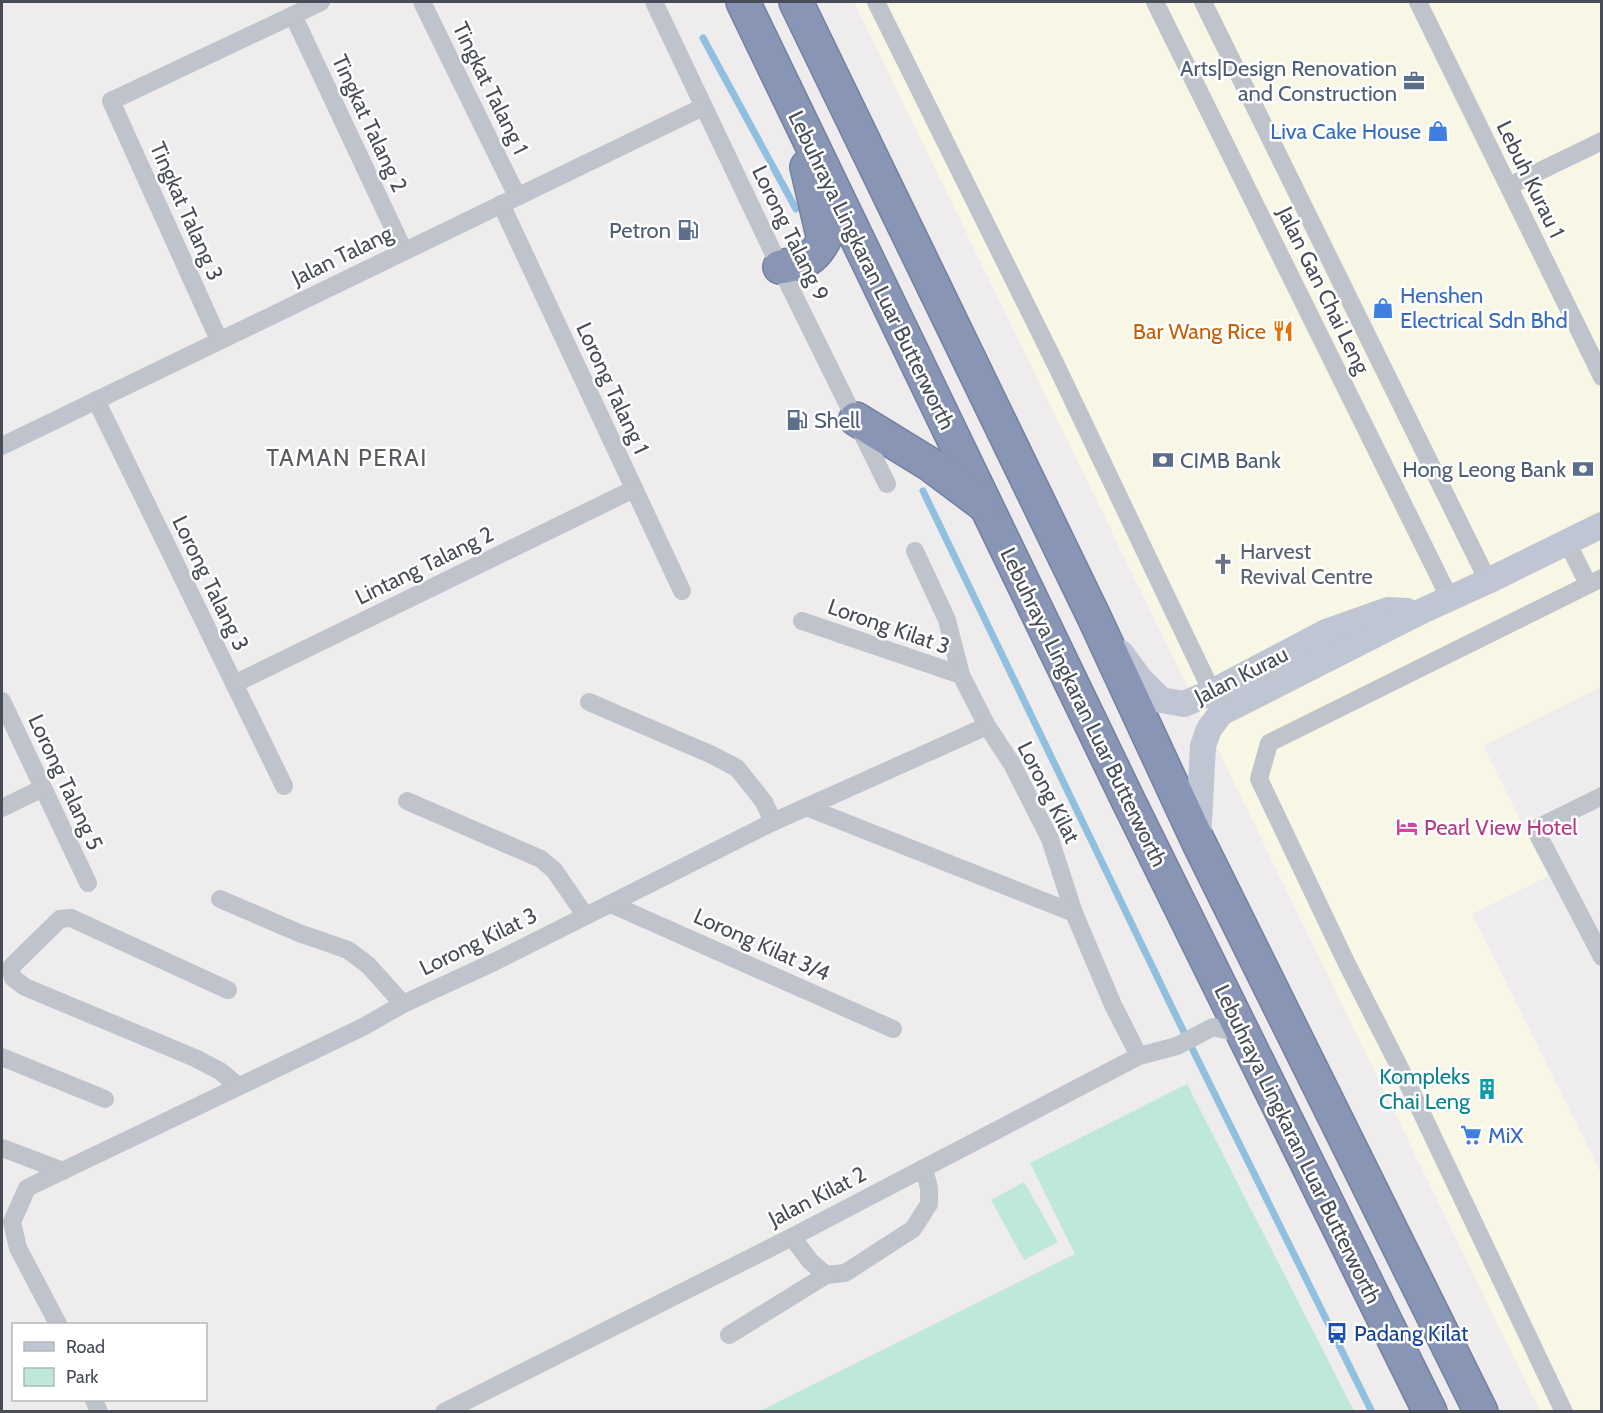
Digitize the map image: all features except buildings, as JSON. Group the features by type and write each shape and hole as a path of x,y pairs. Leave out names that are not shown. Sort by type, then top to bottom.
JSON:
{"highway":[{"name":"Lebuhraya Lingkaran Luar Butterworth","path":"796,2 1094,617 1198,841 1481,1412"},
{"name":"Lebuhraya Lingkaran Luar Butterworth","path":"743,4 1126,796 1246,1035 1324,1200 1430,1412"},
{"path":"780,267 806,262 818,252 824,240 792,107"},
{"path":"856,419 931,465 987,507"}],"street":[{"path":"293,15 321,2"},
{"name":"Tingkat Talang 1","path":"422,2 517,196"},
{"name":"Lorong Talang 9","path":"654,2 780,267 887,484"},
{"path":"876,2 1056,365 1212,692"},
{"name":"Jalan Gan Chai Leng","path":"1155,2 1450,599"},
{"name":"Jalan Gan Chai Leng","path":"1203,2 1488,581"},
{"name":"Lebuh Kurau 1","path":"1418,2 1602,377"},
{"name":"Tingkat Talang 3","path":"219,340 111,101 293,15"},
{"name":"Tingkat Talang 2","path":"293,15 404,251"},
{"name":"Jalan Talang","path":"2,446 703,106"},
{"path":"1509,186 1602,141"},
{"name":"Lorong Talang 1","path":"501,204 682,591"},
{"name":"Lorong Talang 3","path":"96,400 284,786"},
{"name":"Lintang Talang 2","path":"234,684 634,489"},
{"name":"Jalan Kurau","path":"1198,841 1203,746 1209,729 1221,713 1422,611 1602,525"},
{"path":"1564,1412 1410,1088 1347,964 1259,779 1269,743 1595,581 1567,542"},
{"name":"Lorong Kilat","path":"915,551 947,620 961,675 987,726 1012,764 1050,839 1074,913 1113,1005 1139,1056"},
{"name":"Jalan Kurau","path":"1094,617 1140,679 1161,700 1184,704 1212,692 1326,632 1388,610 1422,611"},
{"name":"Lorong Kilat 3","path":"802,621 961,675"},
{"name":"Lorong Talang 5","path":"2,701 88,883"},
{"path":"589,702 711,754 737,768 764,802 773,822"},
{"name":"Lorong Kilat 3","path":"57,1323 18,1248 12,1222 27,1188 363,1028 403,1005 773,822 987,726"},
{"path":"2,808 43,788"},
{"path":"1602,796 1535,829 1602,957"},
{"path":"407,801 541,859 554,870 585,915"},
{"path":"806,807 1074,913"},
{"path":"220,899 299,933 348,950 368,965 403,1005"},
{"name":"Lorong Kilat 3/4","path":"611,904 893,1029"},
{"path":"228,990 71,918 60,919 12,967 7,976 25,987 195,1058 220,1071 238,1086"},
{"path":"1225,993 1205,1031 1246,1035"},
{"name":"Jalan Kilat 2","path":"444,1412 792,1237 1139,1056 1177,1046 1205,1031"},
{"path":"2,1057 105,1099"},
{"path":"2,1148 63,1171"},
{"path":"729,1335 826,1275 845,1273 913,1229 929,1204 929,1188 924,1168"},
{"path":"792,1237 810,1261 826,1275"}],"shaded area":[{"path":"854,2 1601,2 1601,687 1483,746 1548,876 1472,914 1601,1174 1601,1411 1540,1411"}],"green space":[{"path":"1187,1084 1354,1411 760,1411 1075,1254 1030,1163"},
{"path":"1024,1182 1058,1242 1024,1260 991,1200"}],"waterway":[{"path":"703,38 796,209"},
{"path":"923,491 1179,1022 1372,1412"}],"place":[{"name":"Arts|Design Renovation and Construction","path":"1414,81"},
{"name":"Liva Cake House","path":"1438,131"},
{"name":"Petron","path":"688,230"},
{"name":"Henshen Electrical Sdn Bhd","path":"1383,308"},
{"name":"Bar Wang Rice","path":"1283,331"},
{"name":"Shell","path":"797,420"},
{"name":"CIMB Bank","path":"1163,460"},
{"name":"Hong Leong Bank","path":"1583,469"},
{"name":"Harvest Revival Centre","path":"1223,564"},
{"name":"Pearl View Hotel","path":"1407,827"},
{"name":"Kompleks Chai Leng","path":"1487,1089"},
{"name":"MiX","path":"1471,1135"},
{"name":"Padang Kilat","path":"1337,1333"}],"district":[{"name":"TAMAN PERAI","path":"347,458"}]}
